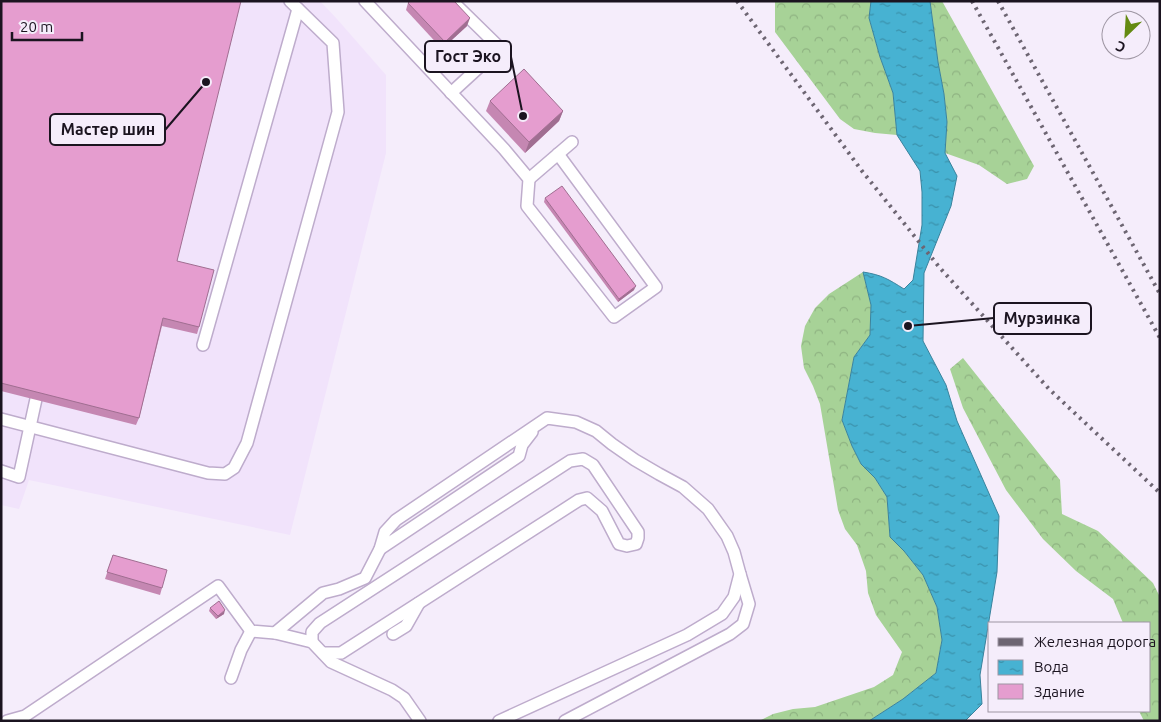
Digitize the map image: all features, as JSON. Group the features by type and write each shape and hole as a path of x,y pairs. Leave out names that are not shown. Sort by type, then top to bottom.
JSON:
{"lane":[{"path":"451,93 500,48 452,1"},
{"path":"373,4 451,93 504,148 529,179 527,206 614,317 656,287 558,154"},
{"path":"1,419 208,473 225,474 234,468 247,443 338,112 333,43 294,5 202,345"},
{"path":"529,179 572,142"},
{"path":"1,471 19,477 36,400"},
{"path":"275,633 323,593 339,589 365,578 380,550 385,532 396,520 547,418 576,422 596,430 635,460 683,486 708,509 727,536 734,552 750,604 743,624 730,634 566,721"},
{"path":"380,550 519,456 522,445 537,424"},
{"path":"312,642 312,632 320,622 570,461 583,459 593,465 638,532 636,544 628,546 619,544 602,511 588,498 579,500 341,653 323,653"},
{"path":"397,573 393,569 404,562"},
{"path":"499,721 687,635 708,623 722,614 734,596 740,574"},
{"path":"7,721 25,716 218,586 251,631 275,633 312,642 331,662 392,690 404,698 420,721"},
{"path":"393,634 406,626 419,602"},
{"path":"231,678 251,631"}],"shaded area":[{"path":"1,1 320,1 386,75 386,153 290,535 29,480 19,509 1,505"}],"green space":[{"path":"775,1 871,1 869,18 893,93 897,135 854,129 840,119 775,32"},
{"path":"930,1 942,1 1034,166 1027,179 1007,184 979,165 945,153 947,122"},
{"path":"863,272 871,305 870,335 854,357 842,420 861,464 875,478 887,497 890,537 923,575 937,607 942,640 936,673 903,699 869,721 759,721 773,714 793,709 815,707 874,687 893,675 902,652 876,615 868,593 866,571 857,545 845,529 838,510 820,404 804,368 801,346 805,326 815,308 829,294"},
{"path":"963,358 1060,480 1062,514 1098,531 1153,583 1160,597 1160,721 1144,721 1140,712 1151,712 1151,622 1123,622 1113,599 1076,571 1043,539 1006,490 963,408 950,369"}],"water":[{"path":"871,1 930,1 947,122 945,153 957,176 951,206 924,273 923,341 946,385 957,421 999,516 997,572 980,675 982,704 965,721 869,721 903,699 936,673 942,640 937,607 923,575 890,537 887,497 875,478 861,464 842,420 854,357 870,335 871,305 863,272 885,278 904,289 913,280 922,225 920,171 897,135 893,93 869,18"}],"building":[{"path":"1,1 241,1 177,261 214,270 199,327 163,318 139,418 1,383"},
{"path":"410,1 454,1 470,18 445,42 408,3"},
{"path":"524,69 563,111 529,142 490,101"},
{"path":"562,186 636,286 619,299 545,198"},
{"path":"113,555 167,570 162,588 107,572"},
{"path":"219,601 225,610 218,616 210,608"}],"railway":[{"path":"737,1 862,171 940,268 1049,389 1160,493"},
{"path":"972,1 1160,338"},
{"path":"998,1 1160,294"}],"place":[{"name":"Мастер шин","path":"206,82"},
{"name":"Гост Эко","path":"523,116"},
{"name":"Мурзинка","path":"908,326"}]}
